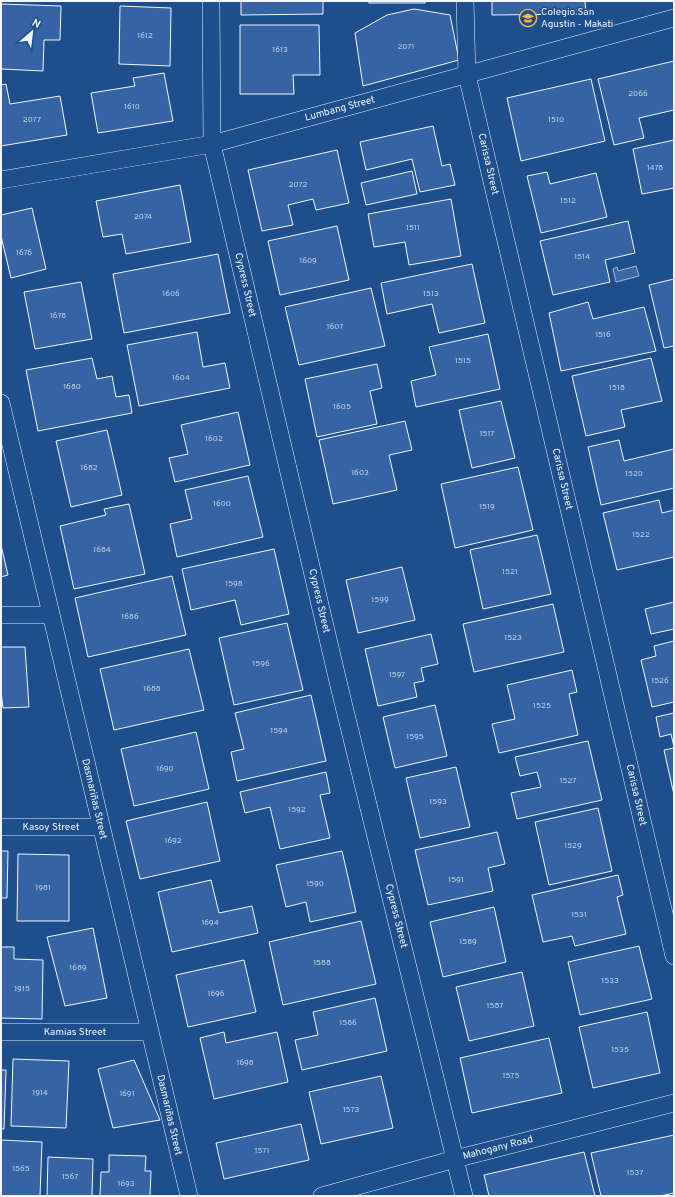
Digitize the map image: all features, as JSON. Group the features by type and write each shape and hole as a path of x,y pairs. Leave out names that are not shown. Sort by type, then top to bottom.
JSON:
{"street":[{"name":"Cypress Street","path":"211,1 212,144 342,698 464,1196"},
{"name":"Carissa Street","path":"465,1 467,75 674,956"},
{"name":"Lumbang Street","path":"1,180 212,144 674,18"},
{"name":"Dasmariñas Street","path":"1,402 50,615 189,1196"},
{"path":"1,615 50,615"},
{"name":"Kasoy Street","path":"1,827 101,827"},
{"name":"Kamias Street","path":"1,1032 149,1032"},
{"name":"Mahogany Road","path":"322,1196 455,1159 674,1103"}],"water":[{"path":"636,266 639,276 616,282 613,269 617,267 618,271"}],"building":[{"path":"241,1 323,1 323,14 241,15"},
{"path":"369,1 425,1 425,3 369,3"},
{"path":"492,1 585,1 586,14 492,15"},
{"path":"1,4 61,6 60,40 44,40 43,71 1,69"},
{"path":"120,6 171,8 170,66 119,64"},
{"path":"414,9 450,15 459,60 363,86 355,33 387,15"},
{"path":"240,25 319,25 320,75 293,75 294,94 240,94"},
{"path":"674,61 674,110 639,118 644,138 614,145 598,79"},
{"path":"164,73 173,121 98,133 91,93 135,86 133,78"},
{"path":"591,79 605,141 521,161 507,98"},
{"path":"6,84 10,104 60,96 67,135 1,146 1,85"},
{"path":"433,126 442,166 450,164 455,185 420,192 412,159 366,170 360,142"},
{"path":"674,140 674,188 642,194 633,149"},
{"path":"337,150 349,203 316,210 313,199 288,205 293,225 262,231 248,170"},
{"path":"412,171 417,194 366,205 361,183"},
{"path":"547,172 550,184 596,173 607,217 541,233 527,176"},
{"path":"180,185 191,242 126,254 122,234 103,237 96,201"},
{"path":"451,199 461,256 409,265 405,242 374,247 368,214"},
{"path":"32,208 46,269 11,278 1,236 1,215"},
{"path":"628,221 635,253 605,260 610,282 553,295 540,241"},
{"path":"337,226 349,280 280,295 268,241"},
{"path":"218,254 230,313 124,333 113,274"},
{"path":"472,264 485,323 439,333 432,304 387,314 381,283"},
{"path":"674,279 674,346 664,348 649,285"},
{"path":"81,282 92,339 35,349 24,292"},
{"path":"371,288 385,346 299,365 285,307"},
{"path":"588,302 593,319 644,307 656,351 561,371 549,313"},
{"path":"197,332 203,367 225,363 230,388 139,406 127,345"},
{"path":"488,334 500,389 416,407 411,381 436,375 429,347"},
{"path":"92,358 97,379 112,376 116,397 129,395 132,413 38,431 26,370"},
{"path":"651,358 662,401 621,410 625,427 586,436 572,376"},
{"path":"377,364 382,388 370,391 377,424 317,437 305,379"},
{"path":"501,401 515,458 472,468 459,410"},
{"path":"238,412 250,465 175,482 169,458 188,454 181,425"},
{"path":"405,421 412,450 389,455 397,490 333,504 319,440"},
{"path":"107,430 122,495 71,507 56,441"},
{"path":"619,440 624,461 674,449 674,488 601,505 588,447"},
{"path":"518,467 533,530 455,548 441,484"},
{"path":"248,476 263,537 177,557 170,524 192,519 185,490"},
{"path":"659,500 662,513 674,510 674,557 617,570 603,513"},
{"path":"129,504 145,574 74,589 60,526 106,515 104,509"},
{"path":"537,535 551,594 483,609 470,550"},
{"path":"1,545 8,575 1,577"},
{"path":"274,549 289,614 241,625 235,600 191,610 182,569"},
{"path":"402,567 415,620 358,633 346,580"},
{"path":"172,576 186,635 88,657 75,598"},
{"path":"674,602 674,629 651,634 645,609"},
{"path":"553,604 564,652 474,672 463,624"},
{"path":"287,623 303,690 234,705 219,638"},
{"path":"431,634 438,664 421,668 424,681 414,683 417,697 378,706 365,649"},
{"path":"674,641 674,702 652,707 641,660 656,656 654,646"},
{"path":"1,647 25,647 29,707 3,708 1,691"},
{"path":"189,649 204,710 114,730 100,669"},
{"path":"572,670 577,692 569,694 578,735 499,753 492,724 515,719 507,685"},
{"path":"311,695 326,761 237,781 231,752 244,749 235,713"},
{"path":"435,705 447,756 395,768 383,717"},
{"path":"674,713 674,747 671,734 660,737 656,717"},
{"path":"196,732 209,789 134,806 121,749"},
{"path":"588,741 602,800 517,819 511,793 541,787 537,772 520,776 515,757"},
{"path":"674,748 674,795 664,750"},
{"path":"456,767 470,827 420,838 406,778"},
{"path":"326,772 330,793 320,795 330,838 280,849 270,807 245,813 240,792"},
{"path":"207,802 220,861 140,879 126,821"},
{"path":"598,808 612,871 549,885 535,822"},
{"path":"497,832 505,864 488,868 493,891 428,905 415,850"},
{"path":"1,851 8,851 7,898 1,898"},
{"path":"342,851 356,912 310,922 306,902 286,907 276,865"},
{"path":"18,854 69,855 69,921 17,921"},
{"path":"618,875 623,895 617,897 626,934 575,946 572,936 543,942 532,895"},
{"path":"211,880 219,913 252,906 258,933 172,952 158,892"},
{"path":"494,907 506,962 443,977 430,922"},
{"path":"361,921 376,984 283,1005 269,942"},
{"path":"93,928 107,998 65,1006 47,937"},
{"path":"639,946 652,999 580,1015 568,962"},
{"path":"1,947 14,947 14,959 43,960 42,1019 1,1018"},
{"path":"244,960 256,1012 188,1027 176,975"},
{"path":"522,972 534,1026 469,1041 456,987"},
{"path":"375,998 387,1051 302,1070 295,1040 318,1035 313,1012"},
{"path":"647,1012 660,1073 593,1088 579,1027"},
{"path":"224,1032 226,1043 277,1032 288,1082 214,1099 200,1038"},
{"path":"549,1038 562,1093 472,1113 460,1058"},
{"path":"13,1059 69,1061 66,1128 11,1126"},
{"path":"134,1060 160,1120 113,1128 98,1069"},
{"path":"1,1070 6,1070 4,1129 1,1129"},
{"path":"381,1076 393,1128 321,1144 309,1092"},
{"path":"301,1124 309,1160 224,1179 216,1143"},
{"path":"674,1135 674,1193 660,1196 601,1196 591,1153"},
{"path":"1,1140 42,1142 40,1196 1,1196"},
{"path":"584,1152 595,1196 489,1196 484,1175"},
{"path":"109,1155 146,1156 145,1171 151,1171 150,1196 100,1196 101,1172 109,1172"},
{"path":"48,1157 93,1159 92,1196 47,1196"}],"place":[{"name":"Colegio San Agustin - Makati","path":"528,18"}]}
